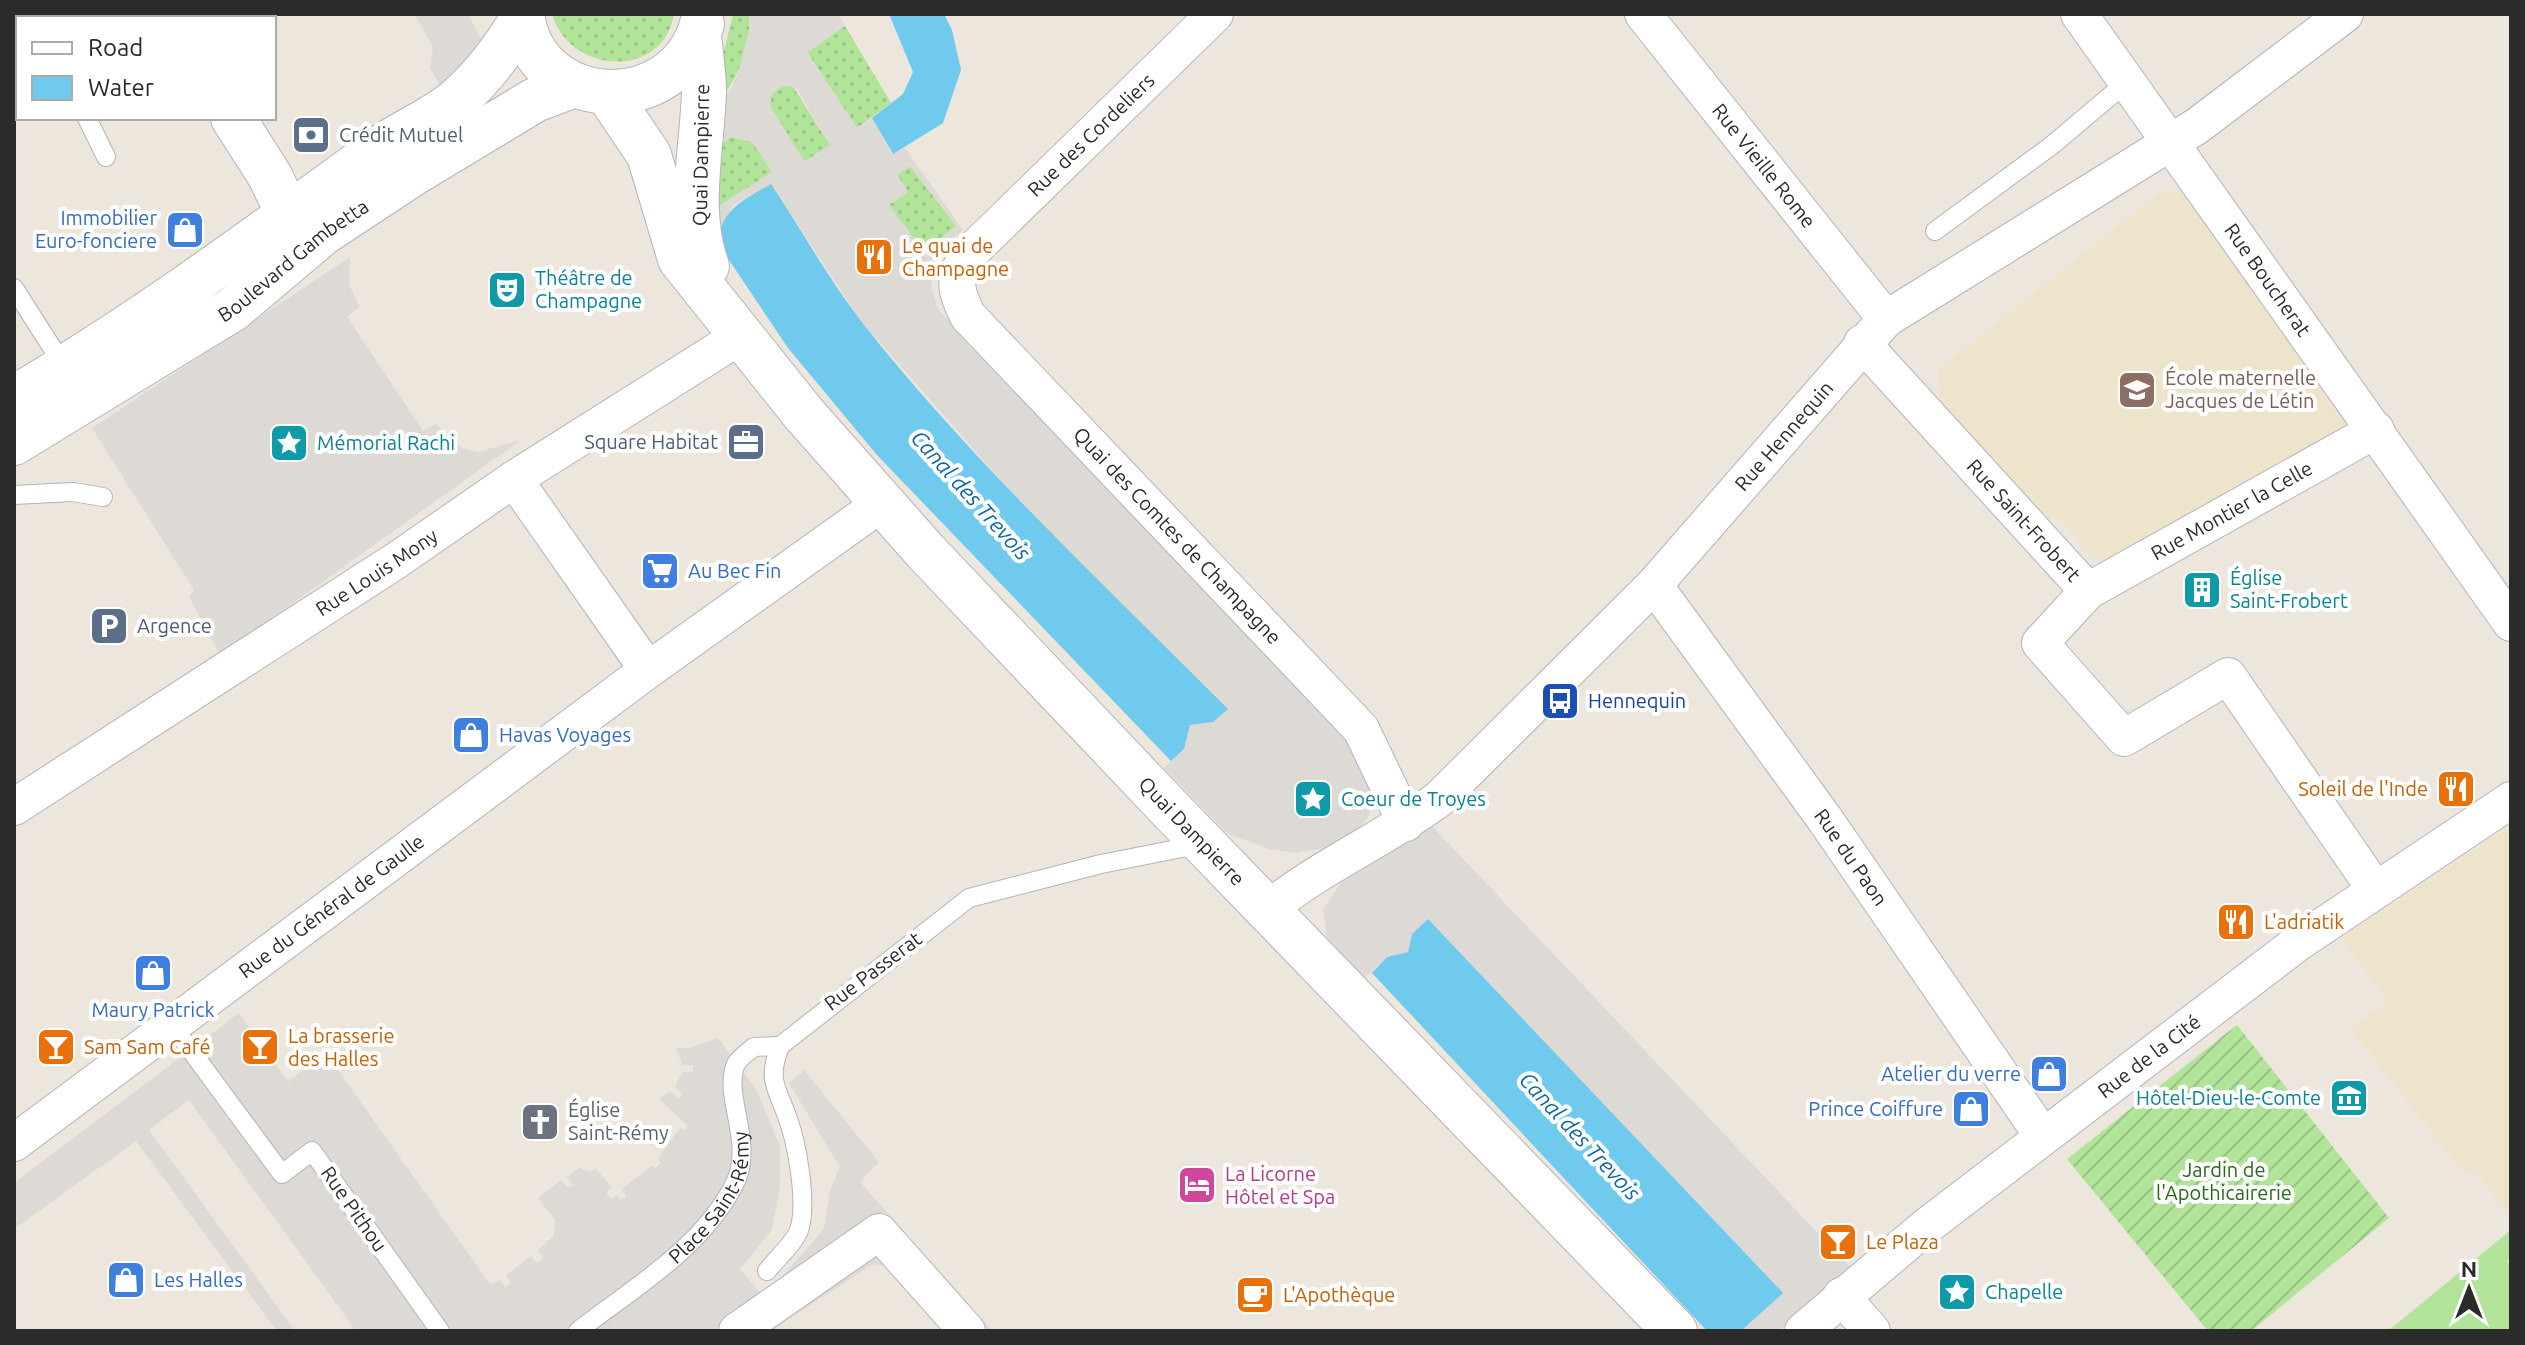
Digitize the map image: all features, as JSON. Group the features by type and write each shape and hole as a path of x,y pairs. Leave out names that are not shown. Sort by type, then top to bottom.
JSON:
{"main road":[{"name":"Quai Dampierre","path":"522,16 541,58 556,74 591,89 649,155 680,259 732,327 882,503 1203,844 1675,1331"},
{"name":"Boulevard Gambetta","path":"14,398 65,368 289,216 378,149 457,100 501,55 522,16"},
{"name":"Quai Dampierre","path":"702,25 704,88 696,193 699,246 732,327"},
{"name":"Boulevard Gambetta","path":"14,443 233,309 323,233 414,173 535,100 591,89 631,92 672,72 702,25"},
{"path":"234,120 270,176 289,216"}],"street":[{"name":"Rue des Cordeliers","path":"967,256 1215,14"},
{"name":"Rue Vieille Rome","path":"1643,14 1874,331"},
{"name":"Rue Boucherat","path":"2079,14 2511,623"},
{"name":"Rue Hennequin","path":"1267,910 1305,880 1406,823 1439,799 1654,585 1874,331 2172,142 2345,14"},
{"name":"Quai des Comtes de Champagne","path":"967,256 957,272 956,294 968,316 1361,729 1406,823"},
{"name":"Rue Louis Mony","path":"14,807 397,560 732,327"},
{"name":"Rue Saint-Frobert","path":"1874,331 2088,591 2040,643 2124,738 2228,676 2375,889"},
{"name":"Rue Montier la Celle","path":"2088,591 2376,430"},
{"path":"514,479 648,670"},
{"name":"Rue du Général de Gaulle","path":"14,1143 648,670 882,503"},
{"name":"Rue du Paon","path":"1654,585 1824,818 2042,1135"},
{"name":"Rue de la Cité","path":"1803,1331 1841,1296 2042,1135 2299,942 2511,800"},
{"path":"737,1331 879,1232 967,1331"},
{"path":"1841,1296 1872,1331"}],"lane":[{"path":"1935,231 2051,146 2128,81"},
{"path":"88,120 106,157"},
{"path":"14,288 65,368"},
{"path":"14,495 73,492 103,497"},
{"name":"Rue Passerat","path":"780,1046 969,898 1101,864 1203,844"},
{"name":"Rue Pithou","path":"172,1025 282,1174 312,1151 440,1331"},
{"path":"767,1271 800,1229 800,1176 788,1117 773,1086 773,1065 780,1046"},
{"name":"Place Saint-Rémy","path":"578,1331 690,1245 735,1184 743,1147 733,1084 737,1063 754,1047 780,1046"}],"shaded area":[{"path":"414,14 468,14 482,40 444,93 430,68 433,47"},
{"path":"749,14 838,14 845,26 807,53 857,128 872,118 892,154 905,148 963,230 937,254 931,286 938,309 1353,736 1372,780 1373,800 1369,816 1354,834 1324,848 1295,853 1270,849 1228,834 1164,768 1184,749 1190,725 1213,722 861,321 771,184 732,206 719,240 712,177 718,102 731,89 739,70 750,26","holes":["785,85 797,89 830,145 805,162 770,106 772,93","730,137 752,142 772,172 717,207 719,146","910,166 956,226 924,252 889,205 908,192 897,175"]},
{"name":"École maternelle Jacques de Létin","path":"2163,190 2187,193 2357,418 2116,564 2096,558 2054,515 2048,520 1940,410 1938,370"},
{"path":"350,257 349,285 360,307 347,317 423,431 436,424 461,448 478,452 521,440 220,655 189,597 194,590 92,428"},
{"path":"1431,825 1853,1270 1778,1331 1741,1331 1782,1293 1428,919 1412,934 1408,952 1387,957 1364,979 1327,937 1323,910 1346,875"},
{"path":"2511,826 2511,1216 2472,1169 2465,1175 2351,1029 2387,1002 2342,937"},
{"path":"239,1013 288,1082 325,1052 490,1284 500,1280 505,1288 511,1283 506,1275 531,1256 537,1263 543,1259 538,1250 554,1236 555,1220 538,1198 561,1180 568,1188 573,1185 567,1177 579,1168 590,1172 595,1168 612,1187 606,1192 611,1199 617,1195 621,1200 626,1196 622,1189 652,1165 655,1168 661,1163 658,1158 680,1128 684,1131 688,1126 659,1099 670,1091 678,1098 682,1094 675,1087 682,1072 693,1072 693,1065 682,1065 676,1048 689,1048 718,1038 756,1089 780,1146 780,1187 772,1230 740,1269 764,1297 824,1229 830,1190 840,1167 789,1083 804,1070 879,1162 860,1182 992,1331 942,1331 890,1267 873,1264 771,1331 356,1331 189,1100 149,1130 295,1331 277,1331 136,1141 14,1229 14,1183"}],"green space":[{"path":"552,14 674,14 666,35 653,50 635,59 616,62 596,58 577,49 562,34"},
{"path":"733,14 749,14 746,49 732,83 718,102 719,72"},
{"path":"845,26 891,103 857,128 807,52"},
{"path":"792,85 830,145 804,162 770,106 771,96 776,90"},
{"path":"730,137 753,142 772,172 716,208 719,146"},
{"path":"910,166 956,226 924,252 889,205 908,192 897,175"},
{"name":"Jardin de l'Apothicairerie","path":"2237,1025 2389,1218 2251,1331 2208,1331 2067,1159"},
{"path":"2511,1230 2511,1258 2507,1261 2511,1266 2511,1331 2388,1331"}],"water":[{"path":"889,14 944,14 952,30 961,70 943,123 893,154 872,118 903,94 913,72"},
{"name":"Canal des Trevois","path":"771,184 849,305 903,373 1039,520 1228,709 1213,722 1190,725 1184,749 1171,761 877,455 788,348 723,251 721,238 722,227 732,210"},
{"name":"Canal des Trevois","path":"1428,919 1783,1293 1741,1331 1707,1331 1372,973 1387,957 1408,952 1412,934"}],"place":[{"name":"Crédit Mutuel","path":"311,135"},
{"name":"Immobilier Euro-fonciere","path":"185,230"},
{"name":"Le quai de Champagne","path":"874,257"},
{"name":"Théâtre de Champagne","path":"507,290"},
{"name":"École maternelle Jacques de Létin","path":"2137,390"},
{"name":"Square Habitat","path":"746,442"},
{"name":"Mémorial Rachi","path":"289,443"},
{"name":"Au Bec Fin","path":"660,571"},
{"name":"Église Saint-Frobert","path":"2202,590"},
{"name":"Argence","path":"109,626"},
{"name":"Hennequin","path":"1560,701"},
{"name":"Havas Voyages","path":"471,735"},
{"name":"Soleil de l'Inde","path":"2456,789"},
{"name":"Coeur de Troyes","path":"1313,799"},
{"name":"L'adriatik","path":"2236,922"},
{"name":"Maury Patrick","path":"153,973"},
{"name":"Sam Sam Café","path":"56,1047"},
{"name":"La brasserie des Halles","path":"260,1047"},
{"name":"Atelier du verre","path":"2049,1074"},
{"name":"Hôtel-Dieu-le-Comte","path":"2349,1098"},
{"name":"Prince Coiffure","path":"1971,1109"},
{"name":"Église Saint-Rémy","path":"540,1122"},
{"name":"La Licorne Hôtel et Spa","path":"1197,1185"},
{"name":"Le Plaza","path":"1838,1242"},
{"name":"Les Halles","path":"126,1280"},
{"name":"Chapelle","path":"1957,1292"},
{"name":"L'Apothèque","path":"1255,1295"}]}
